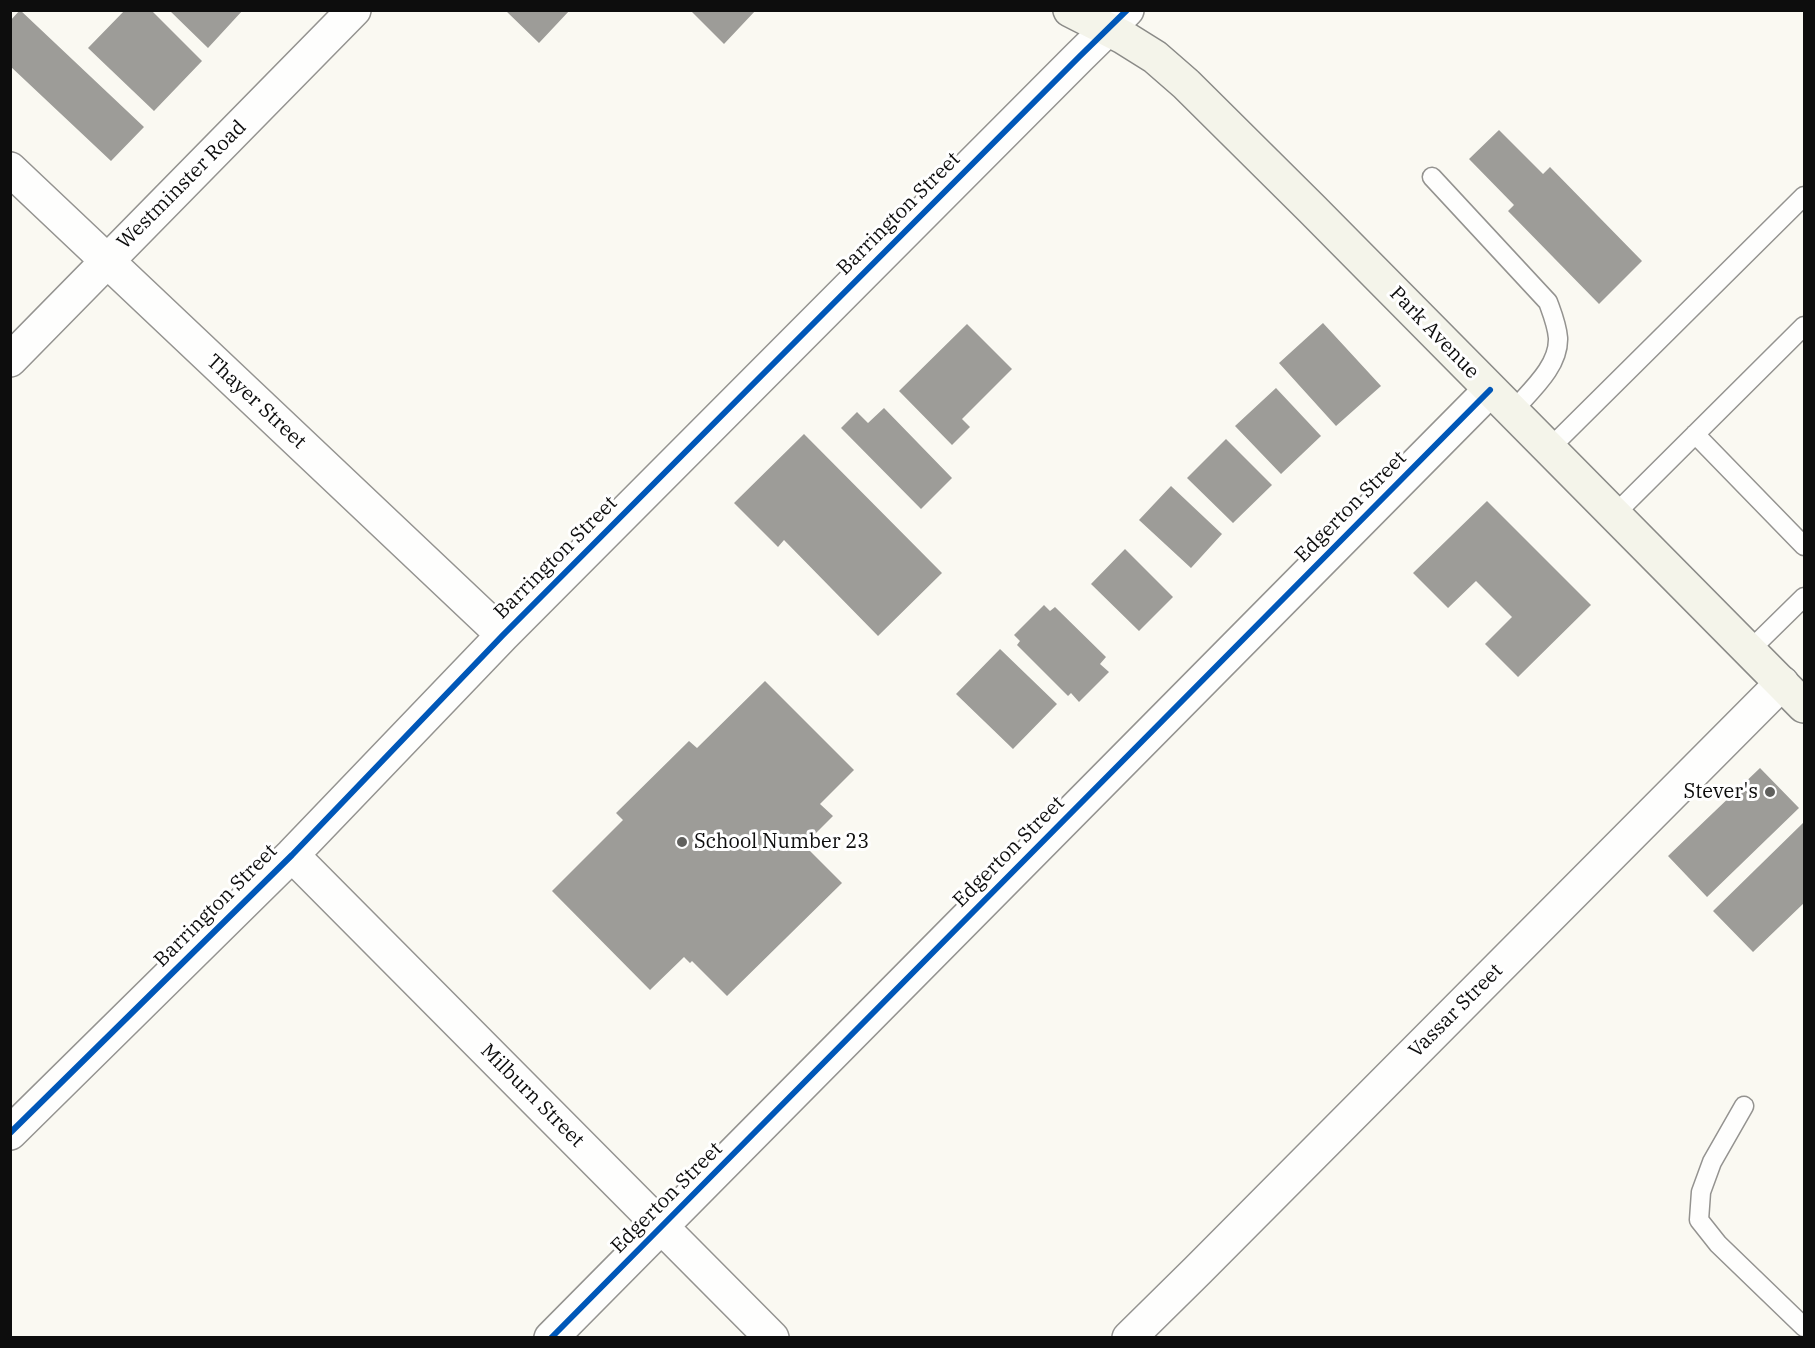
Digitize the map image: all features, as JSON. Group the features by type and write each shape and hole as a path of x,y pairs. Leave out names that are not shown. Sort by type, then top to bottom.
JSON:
{"street":[{"name":"Westminster Road","path":"10,360 354,10"},
{"name":"Park Avenue","path":"1070,10 1117,20 1186,84 1804,706"},
{"name":"Barrington Street","path":"10,1133 292,855 503,634 1117,20"},
{"name":"Thayer Street","path":"10,169 503,634"},
{"name":"Edgerton Street","path":"551,1338 1501,401"},
{"name":"Vassar Street","path":"1129,1338 1782,683"},
{"name":"Milburn Street","path":"292,855 772,1338"}],"lane":[{"path":"1432,177 1548,302 1555,322 1558,338 1557,351 1547,370 1501,401"},
{"path":"1549,449 1804,195"},
{"path":"1614,515 1804,326"},
{"path":"1695,434 1804,546"},
{"path":"1749,651 1804,600"},
{"path":"1744,1106 1712,1162 1701,1192 1699,1220 1718,1244 1804,1327"}],"building":[{"path":"20,10 144,127 111,161 10,66 10,21"},
{"path":"125,10 151,10 202,61 154,111 88,48"},
{"path":"169,10 243,10 208,48"},
{"path":"505,10 570,10 539,43"},
{"path":"690,10 756,10 724,44"},
{"path":"1499,130 1543,174 1550,167 1642,261 1599,304 1508,211 1514,205 1469,159"},
{"path":"1323,323 1381,386 1336,426 1279,363"},
{"path":"967,324 1012,369 962,419 970,427 952,445 899,391"},
{"path":"1276,388 1321,436 1281,474 1235,426"},
{"path":"884,408 952,478 921,509 841,428 857,412 868,423"},
{"path":"804,434 942,573 878,636 784,540 778,547 734,503"},
{"path":"1226,439 1272,485 1233,523 1187,478"},
{"path":"1171,486 1222,534 1191,568 1139,520"},
{"path":"1487,501 1591,605 1518,677 1485,644 1512,617 1476,581 1448,608 1413,573"},
{"path":"1125,549 1173,597 1139,631 1091,584"},
{"path":"1044,605 1050,611 1055,607 1106,657 1100,664 1109,672 1079,702 1071,693 1068,696 1017,645 1020,641 1014,635"},
{"path":"1000,649 1057,704 1013,749 956,694"},
{"path":"765,681 854,770 820,804 833,816 804,845 842,883 727,996 692,961 690,963 684,957 650,990 552,891 623,820 616,813 689,741 697,748"},
{"path":"1760,768 1799,808 1707,897 1668,856"},
{"path":"1804,822 1804,903 1753,952 1713,911"}],"cycle path":[{"path":"10,1133 292,855 503,635 1127,10"},
{"path":"551,1338 1490,390"}],"place":[{"name":"Stever's","path":"1770,792"},
{"name":"School Number 23","path":"682,842"}]}
